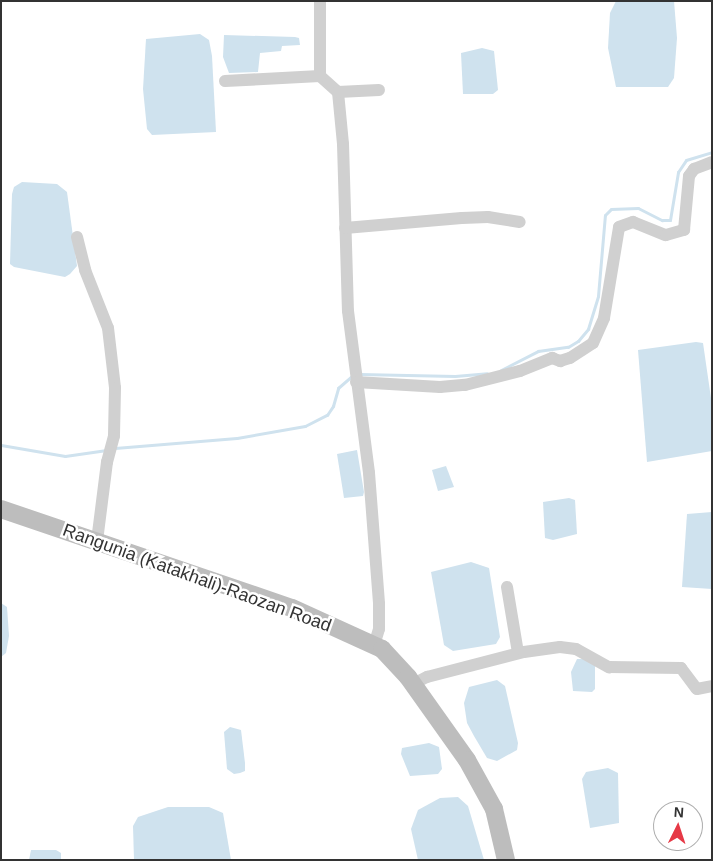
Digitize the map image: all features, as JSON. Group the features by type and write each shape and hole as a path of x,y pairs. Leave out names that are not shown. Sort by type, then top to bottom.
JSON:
{"main road":[{"name":"Rangunia (Katakhali)-Raozan Road","path":"1,509 292,608 374,644 392,658 413,684 484,789 494,809 506,860"}],"street":[{"path":"320,1 320,76"},
{"path":"225,81 320,76 338,92 379,90"},
{"path":"338,92 348,311 375,538 379,629 374,644"},
{"path":"356,382 440,387 465,385 520,371 552,358 560,361 570,358 593,343 604,318 619,228 633,222 666,235 684,230 689,176 694,169 712,162"},
{"path":"345,228 479,217 520,222"},
{"path":"77,237 85,270 108,328 115,388 114,436 107,462 97,541"},
{"path":"508,587 518,653"},
{"path":"413,684 426,676 541,648 576,649 609,667 682,668 697,689 712,686"}],"water":[{"path":"616,1 674,1 677,38 674,78 668,87 616,87 608,48 610,13"},
{"path":"200,34 209,40 212,56 216,132 152,135 147,129 143,89 146,39"},
{"path":"224,35 295,37 299,38 300,45 282,46 281,51 260,53 258,72 229,73 223,57"},
{"path":"482,48 494,51 498,90 493,94 463,94 461,53"},
{"path":"22,182 57,184 67,192 77,266 65,277 14,267 10,264 12,194 14,187"},
{"path":"696,342 703,343 712,405 712,451 647,462 638,350"},
{"path":"357,450 364,492 363,496 344,498 337,454"},
{"path":"446,466 454,487 438,491 432,470"},
{"path":"569,498 575,500 577,534 553,540 545,538 543,502"},
{"path":"712,512 712,589 682,587 687,514"},
{"path":"471,562 489,568 500,637 496,644 453,651 444,645 431,572"},
{"path":"1,603 7,607 9,636 6,653 1,657"},
{"path":"577,659 586,659 595,666 595,689 592,692 573,691 571,672"},
{"path":"497,680 505,686 518,743 517,750 497,761 487,758 474,736 467,723 464,703 469,687"},
{"path":"230,727 241,730 245,763 245,771 234,774 227,769 224,732"},
{"path":"429,743 439,747 442,769 438,774 410,776 401,754 402,748"},
{"path":"608,768 618,773 619,823 590,828 582,779 586,772"},
{"path":"458,797 468,806 484,860 418,860 411,829 418,810 440,798"},
{"path":"168,807 209,807 223,813 231,860 134,860 133,826 138,817"},
{"path":"31,850 56,850 61,853 61,860 29,860"}],"waterway":[{"path":"501,370 538,351 568,347 578,341 588,329 598,296 605,215 611,209 638,208 662,220 670,220 678,172 686,160 712,152"},
{"path":"359,374 455,376 487,373"},
{"path":"115,448 237,438 305,426 327,415 333,406 338,388 353,375"},
{"path":"1,445 65,456 107,450"}]}
